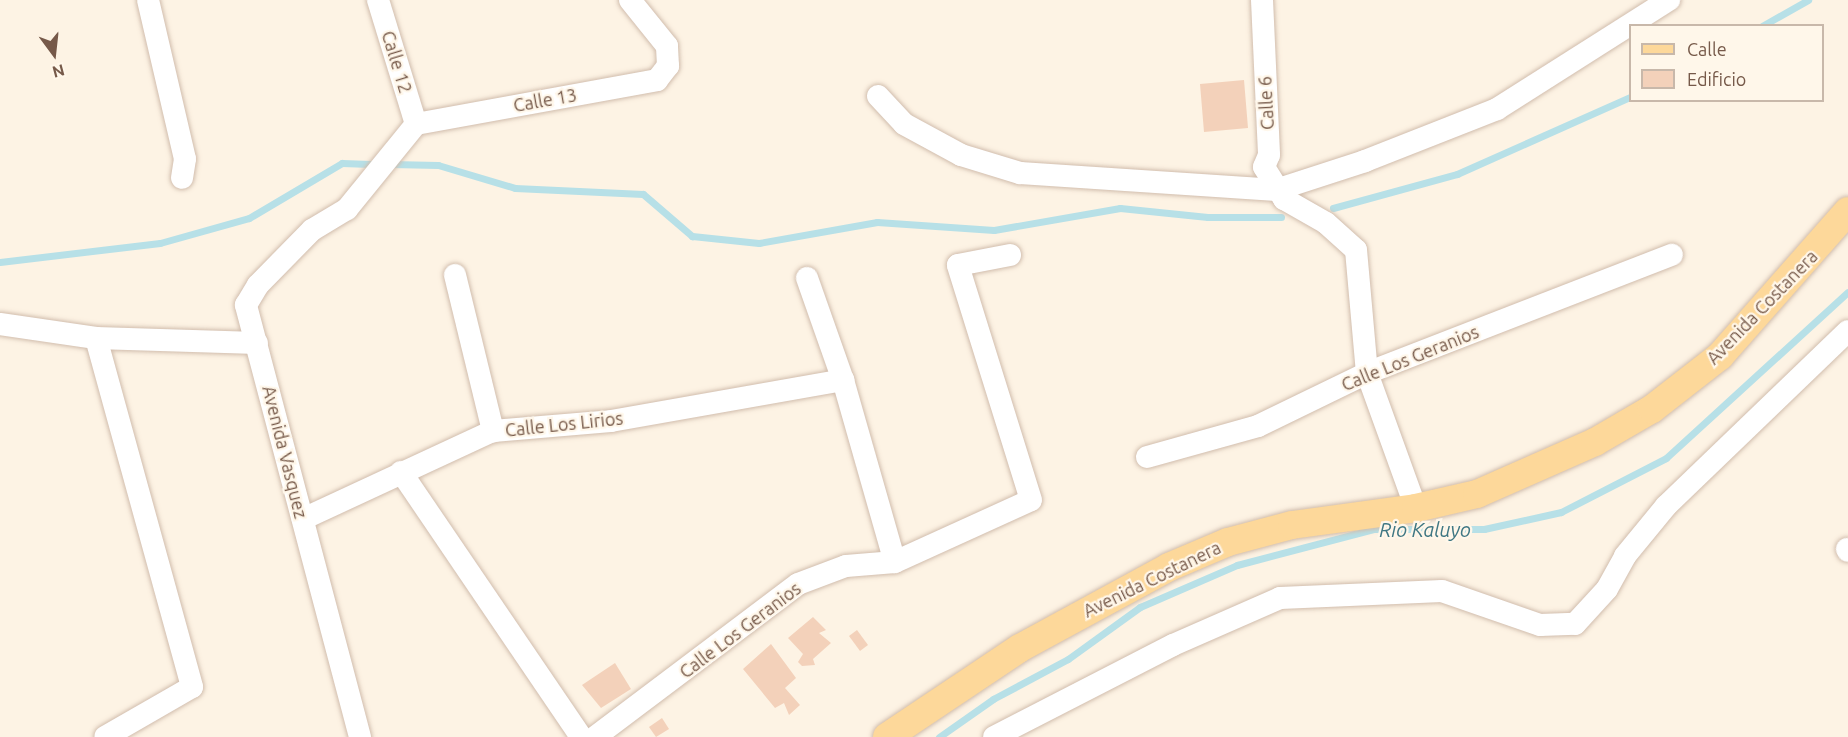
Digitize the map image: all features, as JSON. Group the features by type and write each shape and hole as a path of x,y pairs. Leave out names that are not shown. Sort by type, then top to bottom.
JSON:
{"main road":[{"name":"Avenida Costanera","path":"888,737 1020,648 1168,567 1228,542 1292,525 1416,508 1477,494 1541,468 1652,409 1720,356 1848,211"}],"street":[{"path":"148,0 185,159 182,178"},
{"name":"Calle 12","path":"378,0 416,124"},
{"name":"Calle 13","path":"416,124 657,80 668,66 667,46 630,0"},
{"name":"Calle 6","path":"1262,0 1269,154 1264,167 1280,194"},
{"path":"1631,24 1669,0"},
{"path":"878,96 904,124 952,150 1020,173 1280,194 1497,109 1629,25"},
{"name":"Avenida Vasquez","path":"360,737 246,305 258,285 312,230 347,209 416,124"},
{"path":"1280,194 1326,223 1356,250 1367,373 1416,508"},
{"name":"Calle Los Geranios","path":"595,737 798,584 846,566 895,562 1031,500 958,265 1010,255"},
{"name":"Calle Los Geranios","path":"1147,457 1258,426 1367,373 1672,255"},
{"path":"455,275 493,431"},
{"path":"807,278 843,380 895,562"},
{"path":"0,324 96,338 257,343"},
{"path":"994,737 1173,645 1280,598 1442,591 1540,625 1575,624 1607,589 1625,556 1666,506 1848,331"},
{"path":"96,338 192,687 105,737"},
{"name":"Calle Los Lirios","path":"303,519 493,431 611,421 843,380"},
{"path":"401,472 581,737"}],"building":[{"path":"1244,80 1248,128 1204,132 1200,84"},
{"path":"813,617 826,630 819,633 831,643 813,659 815,665 802,666 798,662 803,654 788,638"},
{"path":"857,630 868,645 860,651 849,636"},
{"path":"771,644 796,678 785,688 800,705 789,715 784,703 775,708 743,669"},
{"path":"615,663 631,689 601,708 582,685"},
{"path":"662,718 669,729 656,737 649,727"}],"waterway":[{"path":"1766,24 1808,0"},
{"path":"1333,208 1457,174 1629,97"},
{"path":"0,262 160,243 249,218 342,163 377,164"},
{"path":"391,164 438,165 515,188 643,194 692,236 759,243 877,222 994,230 1120,208 1208,217 1281,217"},
{"name":"Rio Kaluyo","path":"939,737 993,699 1068,659 1140,607 1237,565 1374,529 1484,529 1561,512 1666,458 1848,292"}]}
